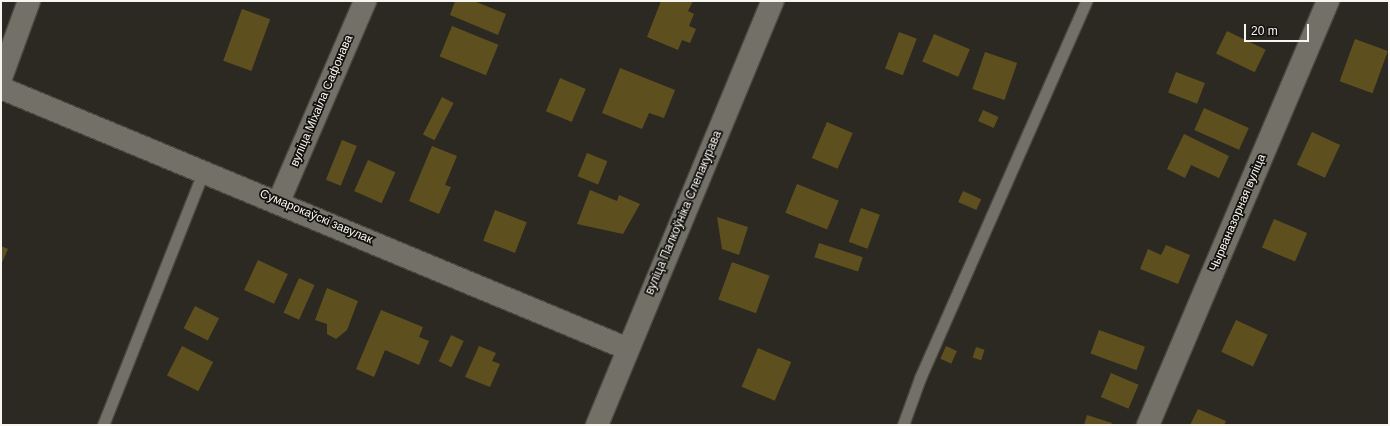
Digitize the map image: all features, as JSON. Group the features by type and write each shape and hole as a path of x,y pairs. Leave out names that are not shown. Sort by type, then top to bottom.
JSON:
{"street":[{"path":"1,78 29,1"},
{"name":"вуліца Міхаіла Сафонава","path":"279,201 365,1"},
{"name":"вуліца Палкоўніка Слепакурава","path":"597,425 773,1"},
{"name":"Чырваназорная вуліца","path":"1148,425 1328,1"},
{"name":"Сумарокаўскі завулак","path":"1,88 279,201 628,350"}],"lane":[{"path":"903,425 923,370 1086,1"},
{"path":"103,425 204,170"}],"building":[{"path":"455,1 474,1 506,14 498,35 450,15"},
{"path":"661,1 693,1 688,11 694,14 689,26 696,29 690,43 682,40 678,50 647,37"},
{"path":"242,9 270,19 251,71 223,61"},
{"path":"452,26 498,45 486,75 440,57"},
{"path":"1227,31 1266,50 1255,72 1216,53"},
{"path":"899,32 917,39 903,75 885,68"},
{"path":"934,34 970,49 958,77 922,62"},
{"path":"1355,39 1388,51 1372,93 1340,81"},
{"path":"985,52 1017,63 1004,100 972,89"},
{"path":"620,68 675,90 664,118 649,113 642,129 602,113"},
{"path":"1176,72 1205,83 1197,104 1168,93"},
{"path":"560,78 586,89 572,122 546,111"},
{"path":"442,97 454,103 435,140 423,134"},
{"path":"1204,108 1249,128 1239,150 1194,130"},
{"path":"983,110 999,117 994,128 978,121"},
{"path":"827,122 853,133 838,169 812,158"},
{"path":"1312,132 1340,145 1325,178 1297,165"},
{"path":"1184,134 1229,156 1219,178 1191,165 1185,178 1167,169"},
{"path":"342,140 357,146 341,186 326,180"},
{"path":"432,146 457,156 445,185 451,187 439,214 409,201"},
{"path":"587,153 607,161 598,184 578,176"},
{"path":"368,160 395,172 382,203 354,191"},
{"path":"797,184 839,201 827,230 785,213"},
{"path":"590,190 617,201 619,195 640,204 623,234 577,224"},
{"path":"963,191 981,199 976,210 958,202"},
{"path":"861,208 880,215 867,249 849,242"},
{"path":"495,210 527,222 515,253 483,241"},
{"path":"717,217 748,227 739,255 722,249"},
{"path":"1274,219 1307,233 1295,262 1262,248"},
{"path":"819,243 863,257 858,271 814,257"},
{"path":"1166,245 1190,255 1178,284 1140,269 1148,249 1161,255"},
{"path":"1,246 8,249 1,265"},
{"path":"258,260 288,274 274,304 244,290"},
{"path":"732,262 770,276 756,313 718,300"},
{"path":"299,278 315,285 299,320 284,313"},
{"path":"327,288 358,301 347,330 336,339 327,334 327,324 315,320"},
{"path":"195,306 219,318 208,341 184,328"},
{"path":"381,310 423,327 419,337 429,341 419,365 385,350 374,377 356,369"},
{"path":"1236,320 1268,335 1253,367 1221,352"},
{"path":"1099,330 1145,347 1136,370 1090,353"},
{"path":"451,335 464,341 451,367 439,361"},
{"path":"182,346 213,362 198,391 167,375"},
{"path":"479,346 496,353 492,361 500,364 490,387 465,377"},
{"path":"946,346 957,351 951,364 940,359"},
{"path":"976,347 985,350 981,360 973,357"},
{"path":"758,348 791,362 775,401 742,387"},
{"path":"1111,373 1139,385 1128,409 1101,397"},
{"path":"1198,409 1226,421 1224,425 1190,425"},
{"path":"1087,415 1112,423 1111,425 1084,425"}]}
